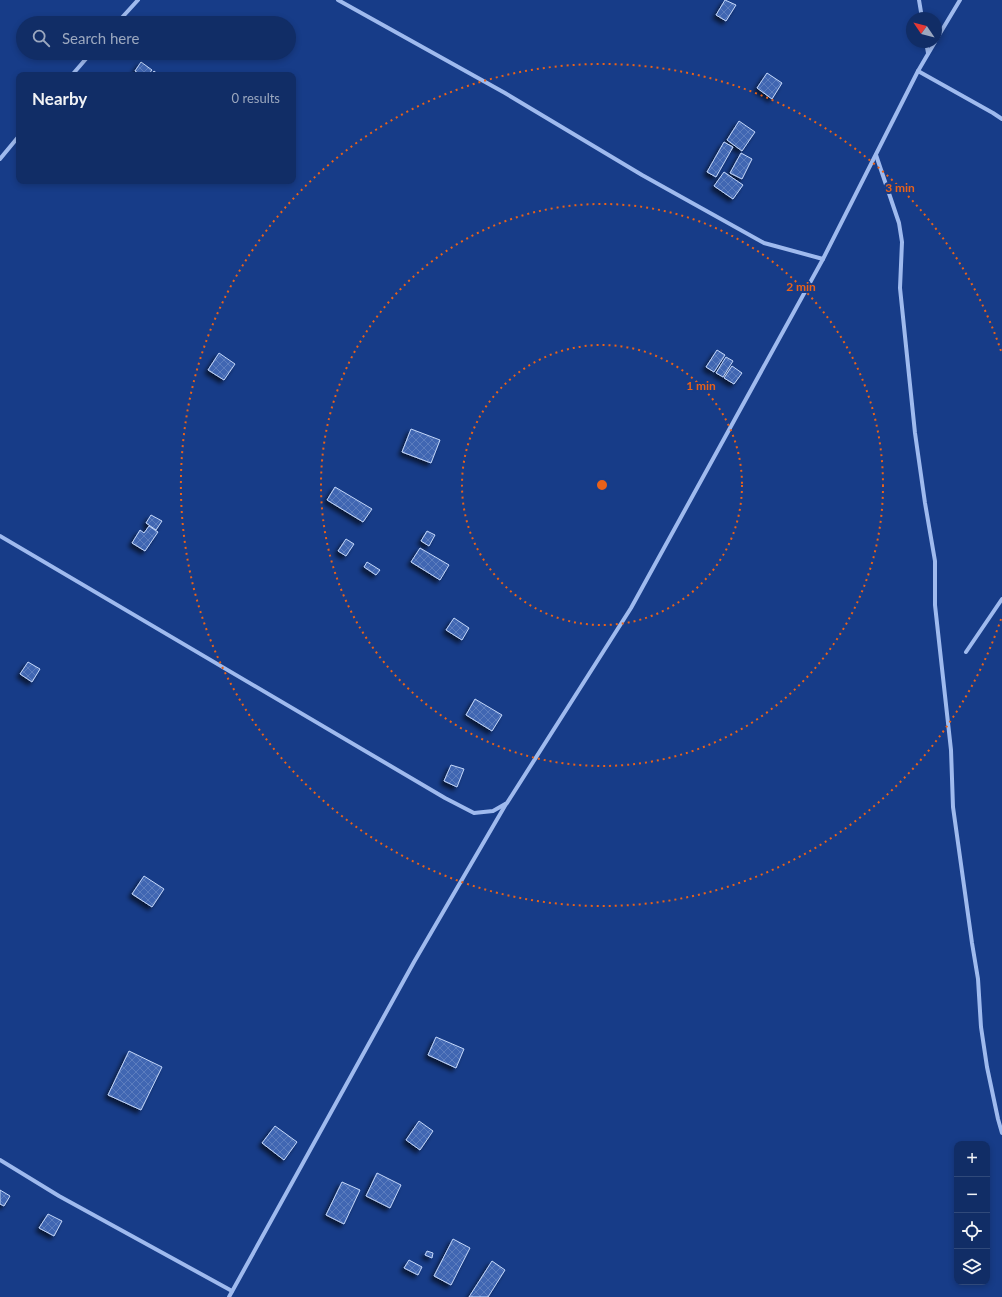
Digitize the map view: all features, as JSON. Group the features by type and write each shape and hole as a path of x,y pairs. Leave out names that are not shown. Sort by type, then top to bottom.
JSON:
{"street":[{"path":"123,16 138,0"},
{"path":"338,0 505,93 642,175 764,243 823,259"},
{"path":"919,0 921,12"},
{"path":"942,30 960,0"},
{"path":"927,48 928,54"},
{"path":"229,1297 414,962 507,803 632,608 823,259 918,71 931,48"},
{"path":"75,72 85,60"},
{"path":"918,71 1002,119"},
{"path":"0,159 16,140"},
{"path":"876,155 899,223 902,242 900,288 915,433 935,561 935,605 950,743 953,807 978,979 981,1027 987,1068 1002,1133"},
{"path":"0,536 445,798 474,813 493,811 507,803"},
{"path":"966,652 1002,599"},
{"path":"0,1160 59,1196 232,1290"}],"building":[{"path":"725,0 736,5 726,21 716,15"},
{"path":"141,62 152,70 150,72 135,71"},
{"path":"767,73 782,83 772,99 757,88"},
{"path":"739,121 755,132 742,151 727,140"},
{"path":"724,142 733,147 716,177 707,172"},
{"path":"741,153 752,159 742,179 730,173"},
{"path":"724,172 743,185 733,199 714,186"},
{"path":"717,350 725,355 714,372 706,367"},
{"path":"219,353 235,364 224,380 208,370"},
{"path":"726,357 733,361 723,377 716,373"},
{"path":"732,366 742,373 734,384 724,378"},
{"path":"411,429 440,440 431,463 402,452"},
{"path":"335,487 372,509 363,522 327,500"},
{"path":"151,515 162,521 156,530 146,523"},
{"path":"149,526 158,532 145,551 132,543 140,530 144,533"},
{"path":"427,531 435,535 429,546 421,541"},
{"path":"346,539 354,544 346,556 338,551"},
{"path":"420,548 449,565 440,580 411,562"},
{"path":"367,562 380,570 376,575 364,567"},
{"path":"454,618 469,628 462,640 446,630"},
{"path":"28,662 40,669 32,682 20,674"},
{"path":"475,699 502,715 492,731 466,715"},
{"path":"451,765 464,769 457,787 444,781"},
{"path":"144,876 164,889 152,907 132,894"},
{"path":"436,1037 464,1049 456,1068 428,1055"},
{"path":"129,1051 162,1067 141,1110 108,1095"},
{"path":"419,1121 433,1131 420,1150 406,1140"},
{"path":"275,1126 297,1142 284,1160 262,1143"},
{"path":"377,1173 401,1185 390,1208 366,1196"},
{"path":"342,1182 360,1190 344,1224 326,1215"},
{"path":"0,1190 10,1196 4,1206 0,1204"},
{"path":"48,1214 62,1221 54,1236 39,1228"},
{"path":"453,1239 470,1248 451,1285 434,1276"},
{"path":"427,1251 433,1253 432,1258 425,1255"},
{"path":"409,1260 422,1267 418,1275 404,1268"},
{"path":"492,1261 505,1270 488,1297 469,1297"}]}
